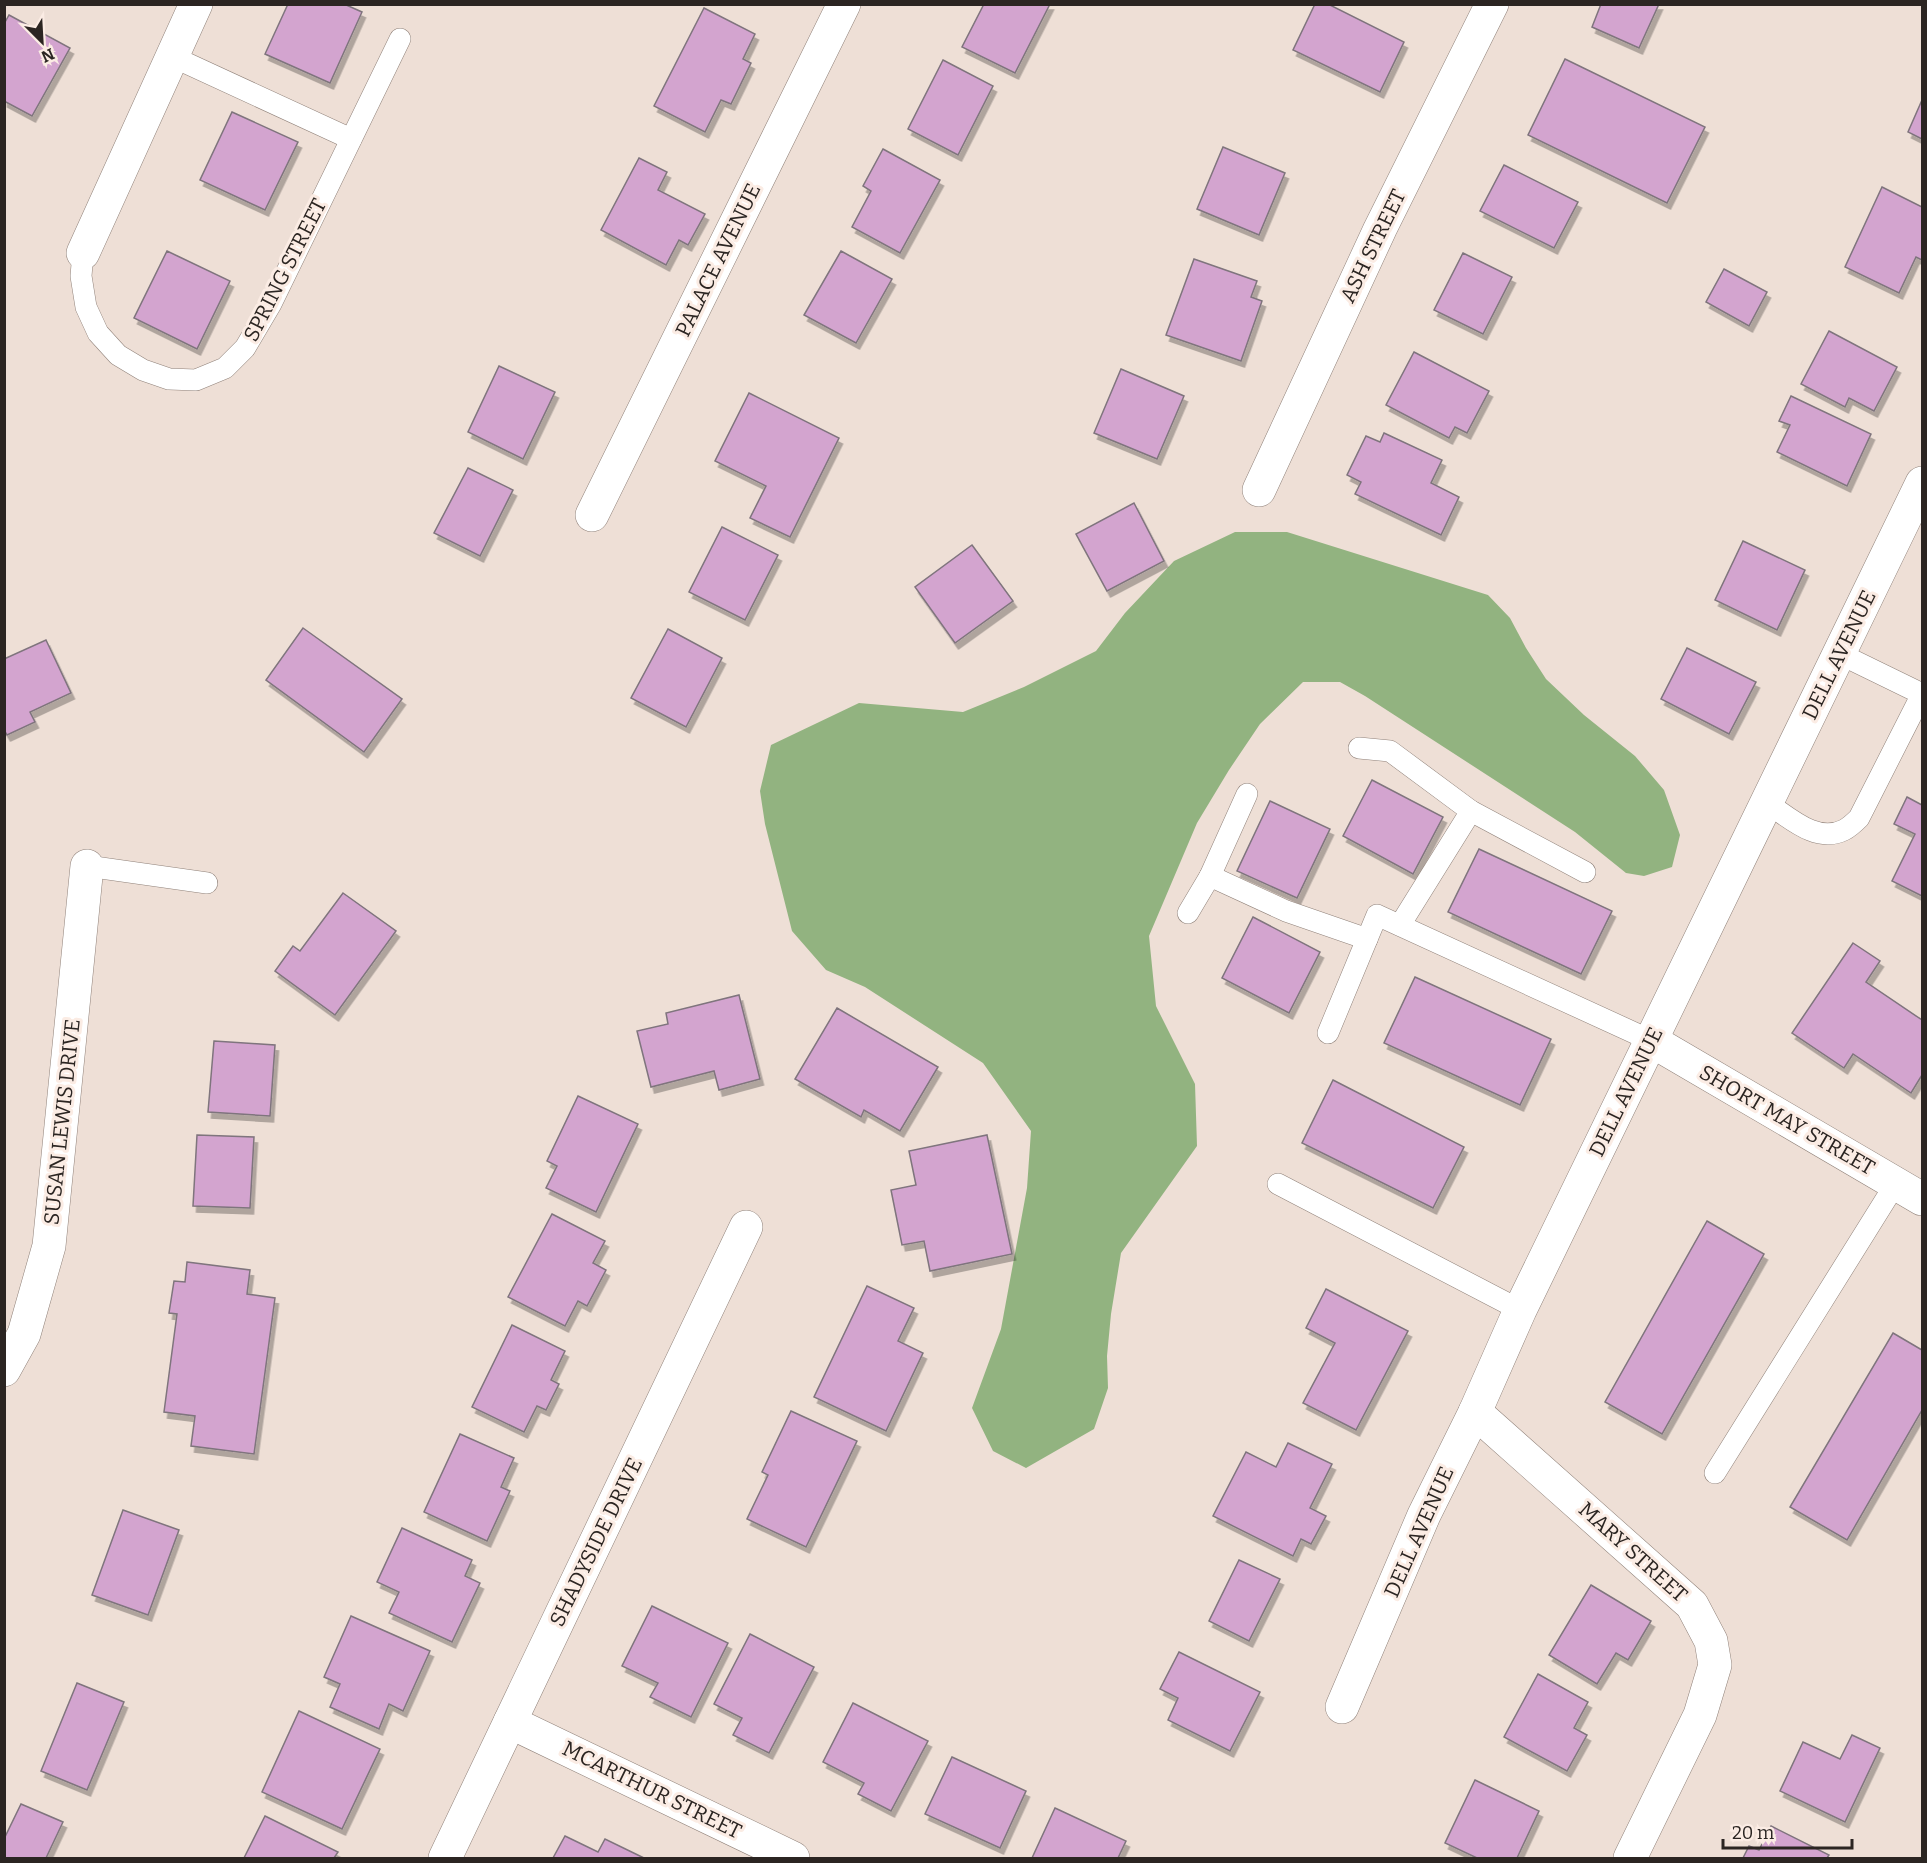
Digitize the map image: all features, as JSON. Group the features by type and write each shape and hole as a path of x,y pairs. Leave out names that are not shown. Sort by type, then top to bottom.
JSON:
{"street":[{"name":"SPRING STREET","path":"83,253 196,4"},
{"name":"PALACE AVENUE","path":"592,515 844,4"},
{"name":"ASH STREET","path":"1258,490 1380,229 1492,4"},
{"name":"DELL AVENUE","path":"1342,1707 1424,1515 1520,1310 1923,483"},
{"name":"SUSAN LEWIS DRIVE","path":"4,1370 24,1334 49,1246 87,866"},
{"name":"SHORT MAY STREET","path":"1652,1041 1910,1191"},
{"name":"SHADYSIDE DRIVE","path":"445,1858 747,1227"},
{"name":"MARY STREET","path":"1474,1412 1692,1605 1711,1641 1715,1665 1700,1715 1630,1858"},
{"name":"MCARTHUR STREET","path":"510,1722 793,1858"}],"lane":[{"name":"SPRING STREET","path":"83,253 81,276 86,306 98,333 118,355 143,370 169,379 196,380 225,368 244,348 271,304 400,39"},
{"path":"171,56 351,139"},
{"path":"1767,803 1815,833 1827,834 1845,830 1859,818 1923,694 1840,654"},
{"path":"1359,748 1390,751 1472,811 1585,872"},
{"path":"1188,914 1210,876 1247,794"},
{"path":"1400,924 1472,811"},
{"path":"87,866 207,883"},
{"path":"1210,876 1286,911 1367,939"},
{"path":"1328,1033 1377,915 1652,1041"},
{"path":"1278,1184 1520,1310"},
{"path":"1715,1473 1910,1191"}],"green space":[{"path":"1235,532 1287,532 1488,595 1510,618 1546,679 1584,715 1635,756 1664,790 1680,835 1672,867 1644,876 1626,873 1575,832 1365,696 1340,682 1303,682 1260,724 1229,770 1197,823 1149,936 1156,1006 1195,1084 1197,1146 1121,1253 1111,1314 1107,1356 1108,1388 1094,1429 1026,1468 993,1451 972,1408 1001,1329 1027,1188 1031,1131 983,1063 865,987 826,970 792,931 765,824 760,791 771,745 859,703 963,712 1024,687 1096,651 1125,613 1174,561"}],"building":[{"path":"288,4 344,4 362,12 330,83 265,54"},
{"path":"984,4 1050,4 1015,73 962,47"},
{"path":"1315,4 1328,4 1404,42 1380,92 1293,50"},
{"path":"1601,4 1659,4 1639,48 1592,27"},
{"path":"704,8 755,34 743,59 751,63 731,104 721,100 705,132 654,106"},
{"path":"9,15 70,48 32,116 4,101 4,24"},
{"path":"1565,59 1705,127 1667,203 1528,135"},
{"path":"943,60 993,86 958,155 908,129"},
{"path":"1922,100 1922,139 1908,132"},
{"path":"232,112 298,142 265,210 200,180"},
{"path":"1223,147 1285,173 1259,235 1197,209"},
{"path":"883,149 940,180 900,253 852,227 871,191 863,186"},
{"path":"639,158 667,172 658,190 705,214 688,245 679,240 666,265 601,230"},
{"path":"1504,165 1578,202 1554,248 1480,211"},
{"path":"1882,187 1922,207 1922,260 1916,257 1899,293 1845,267"},
{"path":"167,251 230,281 197,349 134,318"},
{"path":"841,251 892,279 856,343 804,315"},
{"path":"1463,253 1512,277 1483,334 1434,310"},
{"path":"1194,259 1257,281 1251,297 1262,301 1241,361 1166,335"},
{"path":"1724,269 1767,292 1749,326 1706,302"},
{"path":"1829,331 1897,367 1874,411 1849,398 1845,407 1801,384"},
{"path":"1414,352 1489,391 1467,433 1455,427 1449,438 1386,405"},
{"path":"499,366 555,392 523,459 468,432"},
{"path":"1121,369 1184,396 1157,459 1094,433"},
{"path":"749,393 839,438 790,537 750,518 766,486 715,461"},
{"path":"1791,396 1871,434 1847,486 1777,452 1790,425 1779,421"},
{"path":"1384,433 1442,460 1431,483 1459,497 1441,535 1355,494 1361,482 1347,475 1366,436 1380,442"},
{"path":"468,468 513,490 480,556 434,533"},
{"path":"1134,503 1164,561 1107,591 1076,534"},
{"path":"722,527 778,555 745,620 689,592"},
{"path":"1743,541 1805,570 1777,630 1715,600"},
{"path":"972,545 1013,601 955,643 915,587"},
{"path":"303,628 402,699 364,752 266,680"},
{"path":"668,629 722,658 686,727 631,698"},
{"path":"46,640 71,693 30,712 35,722 7,735 4,730 4,659"},
{"path":"1687,648 1756,682 1729,734 1661,699"},
{"path":"1372,780 1443,817 1413,874 1343,836"},
{"path":"1907,797 1922,805 1922,896 1892,881 1915,834 1894,824"},
{"path":"1270,801 1330,829 1297,898 1237,871"},
{"path":"1479,849 1612,911 1581,974 1448,912"},
{"path":"343,893 396,931 335,1015 275,971 293,946 300,951"},
{"path":"1253,917 1320,952 1289,1013 1222,978"},
{"path":"1853,943 1880,961 1866,982 1922,1020 1922,1075 1911,1093 1853,1054 1844,1068 1792,1033"},
{"path":"1415,977 1551,1039 1520,1105 1384,1043"},
{"path":"739,995 760,1079 719,1090 714,1071 651,1087 637,1031 668,1024 666,1013"},
{"path":"837,1008 938,1067 900,1131 864,1110 861,1117 795,1079"},
{"path":"214,1041 275,1045 270,1116 208,1112"},
{"path":"1333,1080 1464,1147 1433,1208 1302,1143"},
{"path":"578,1096 638,1124 596,1212 546,1188 557,1166 547,1161"},
{"path":"197,1135 254,1137 250,1208 193,1206"},
{"path":"987,1135 1012,1254 930,1271 924,1241 902,1245 891,1190 916,1185 909,1151"},
{"path":"552,1214 605,1241 593,1263 606,1270 587,1306 578,1301 565,1326 508,1297"},
{"path":"1707,1221 1764,1254 1662,1434 1605,1402"},
{"path":"187,1262 250,1270 247,1294 275,1298 254,1454 191,1446 195,1416 164,1412 177,1314 169,1313 174,1281 185,1282"},
{"path":"867,1286 914,1308 898,1341 923,1353 886,1431 814,1397"},
{"path":"1326,1289 1408,1331 1356,1430 1303,1403 1335,1343 1306,1328"},
{"path":"512,1325 565,1351 551,1380 559,1384 546,1410 537,1406 524,1432 472,1407"},
{"path":"1893,1333 1922,1350 1922,1410 1847,1540 1790,1507"},
{"path":"791,1411 857,1441 806,1547 747,1519 768,1475 762,1472"},
{"path":"460,1434 514,1458 501,1487 510,1491 487,1541 424,1512"},
{"path":"1288,1443 1332,1464 1310,1508 1326,1516 1311,1544 1301,1539 1293,1556 1213,1516 1246,1452 1276,1467"},
{"path":"123,1510 179,1530 148,1615 92,1595"},
{"path":"402,1528 472,1560 465,1576 480,1583 452,1642 389,1613 399,1592 377,1582"},
{"path":"1239,1560 1280,1579 1249,1641 1209,1621"},
{"path":"1591,1585 1651,1621 1628,1660 1616,1653 1597,1684 1549,1655"},
{"path":"652,1606 728,1643 691,1717 650,1697 658,1683 622,1666"},
{"path":"351,1616 430,1651 403,1711 389,1704 379,1729 330,1707 340,1684 324,1677"},
{"path":"750,1634 814,1667 769,1753 733,1735 742,1718 714,1704"},
{"path":"1179,1652 1260,1692 1230,1751 1168,1720 1178,1698 1160,1689"},
{"path":"1538,1674 1588,1702 1574,1728 1587,1735 1567,1771 1504,1737"},
{"path":"77,1683 124,1702 87,1790 41,1771"},
{"path":"853,1703 928,1741 891,1811 858,1794 864,1783 823,1762"},
{"path":"299,1711 380,1749 342,1829 262,1792"},
{"path":"1852,1735 1880,1748 1845,1822 1780,1791 1803,1742 1840,1759"},
{"path":"952,1757 1026,1791 1000,1848 925,1814"},
{"path":"1475,1780 1539,1811 1517,1858 1477,1858 1445,1843"},
{"path":"21,1804 63,1822 46,1858 4,1858 4,1839"},
{"path":"1055,1808 1126,1841 1118,1858 1032,1858"},
{"path":"265,1816 338,1852 334,1858 244,1858"},
{"path":"1771,1826 1829,1855 1827,1858 1743,1858 1749,1846 1759,1850"},
{"path":"565,1836 598,1852 605,1839 644,1858 553,1858"}]}
